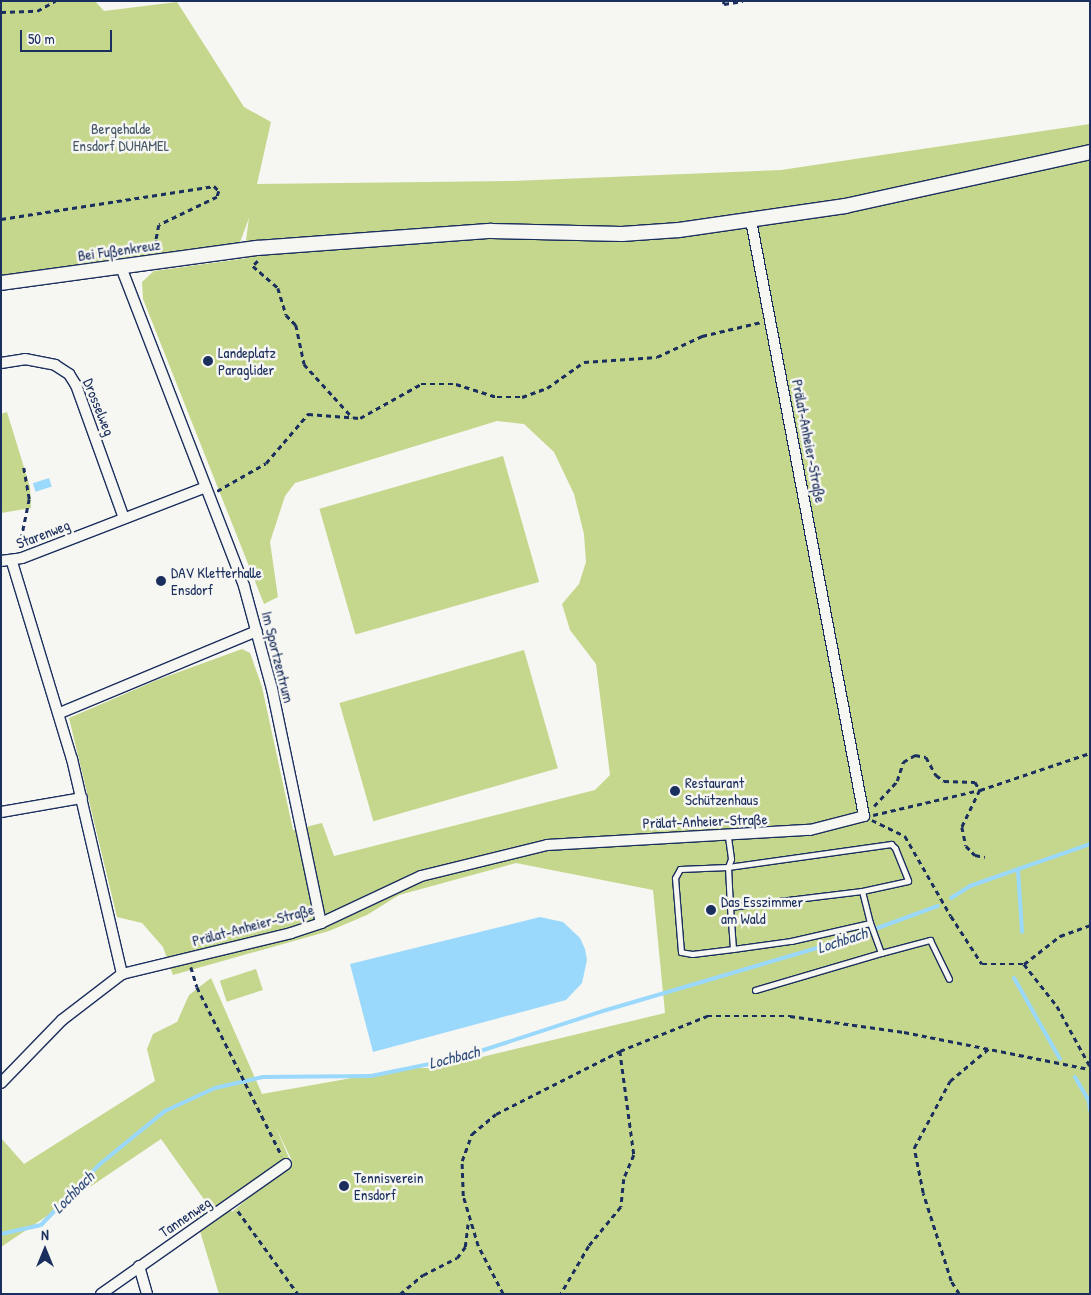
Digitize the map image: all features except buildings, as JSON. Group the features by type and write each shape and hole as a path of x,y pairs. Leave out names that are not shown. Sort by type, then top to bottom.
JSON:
{"street":[{"name":"Bei Fußenkreuz","path":"1,282 257,248 490,231 622,234 751,220 844,206 1090,152"},
{"name":"Prälat-Anheier-Straße","path":"1,1083 62,1020 122,974 188,959 321,923 403,883 511,852 547,845 657,837 728,837 810,830 864,816 751,220"},
{"name":"Im Sportzentrum","path":"121,267 207,491 256,630 321,923"},
{"name":"Drosselweg","path":"1,363 25,359 55,365 69,374 76,385 124,518"},
{"name":"Starenweg","path":"122,974 82,798 60,713 10,561 124,518 207,491"},
{"path":"60,713 256,630"},
{"path":"1,812 82,798"},
{"name":"Tannenweg","path":"101,1294 286,1164"},
{"path":"139,1266 147,1294"}],"lane":[{"path":"728,837 731,859 728,867 733,949"},
{"path":"730,907 862,891 908,881 895,848 891,844 728,867 684,868 675,878 681,952 692,954 791,941 870,923"},
{"path":"862,891 880,953"},
{"path":"756,990 930,940 948,979"}],"path":[{"path":"1,12 37,11 55,1"},
{"path":"724,1 724,4 743,1"},
{"path":"1,219 214,186 218,191 217,197 159,225 156,240 161,261"},
{"path":"257,248 261,259 253,266 278,288 286,315 296,325 304,364 352,417"},
{"path":"207,491 266,462 308,414 360,418 420,384 456,384 498,398 522,397 547,388 584,362 657,357 702,336 745,324 770,321"},
{"path":"10,561 28,499 22,465"},
{"path":"864,816 980,790 1090,753"},
{"path":"864,816 897,781 903,762 915,755 926,757 936,775 944,781 975,782 980,790"},
{"path":"980,790 962,827 966,846 975,855 986,857"},
{"path":"864,816 905,836 951,916 982,964 1024,964 1060,936 1090,925"},
{"path":"188,959 197,987 250,1089 286,1164"},
{"path":"1024,964 1057,1006 1090,1068"},
{"path":"503,1294 468,1223 463,1196 462,1161 472,1134 496,1114 620,1052 707,1016 790,1016 861,1026 1090,1068"},
{"path":"959,1294 951,1281 924,1193 914,1148 950,1080 988,1049"},
{"path":"560,1294 589,1246 621,1207 624,1179 634,1156 620,1052"},
{"path":"232,1203 298,1294"},
{"path":"400,1294 423,1274 457,1258 465,1247 468,1223"}],"green space":[{"name":"Bergehalde Ensdorf DUHAMEL","path":"1,1 95,1 104,11 177,2 244,107 271,122 257,184 512,181 781,170 1090,124 1090,1294 219,1294 196,1218 208,1205 161,1139 1,1247 1,1138 24,1164 155,1081 147,1049 153,1034 177,1022 189,995 211,978 262,1094 408,1068 436,1068 665,1013 653,890 516,863 399,895 367,915 329,931 173,975 163,947 142,923 117,917 69,718 157,680 242,649 250,653 262,687 293,830 322,823 334,856 595,790 610,775 596,664 570,630 562,604 579,584 586,562 584,534 574,494 554,452 524,424 497,421 295,483 285,496 270,542 278,597 264,604 143,299 142,282 154,271 248,258 246,240 249,218 239,245 1,277","holes":["275,1125 292,1161 232,1212 226,1203 289,1158"]},
{"path":"7,412 30,487 31,508 1,513 1,414"},
{"path":"503,456 539,582 356,635 319,509"},
{"path":"524,650 558,768 373,821 339,703"},
{"path":"256,969 263,990 227,1002 220,981"}],"water":[{"path":"49,478 52,487 36,492 33,483"},
{"path":"540,917 563,922 580,938 585,949 587,960 582,983 566,1000 373,1052 350,964"}],"waterway":[{"name":"Lochbach","path":"951,898 970,886 1090,844"},
{"path":"1018,870 1022,932"},
{"name":"Lochbach","path":"1,1234 41,1225 100,1164 165,1111 215,1088 263,1077 371,1076 459,1058 603,1011 845,940 938,906"},
{"path":"1014,978 1060,1059"},
{"path":"1075,1077 1089,1101 1090,1110"}],"place":[{"name":"Landeplatz Paraglider","path":"208,361"},
{"name":"DAV Kletterhalle Ensdorf","path":"161,581"},
{"name":"Restaurant Schützenhaus","path":"675,791"},
{"name":"Das Esszimmer am Wald","path":"711,910"},
{"name":"Tennisverein Ensdorf","path":"344,1186"}]}
